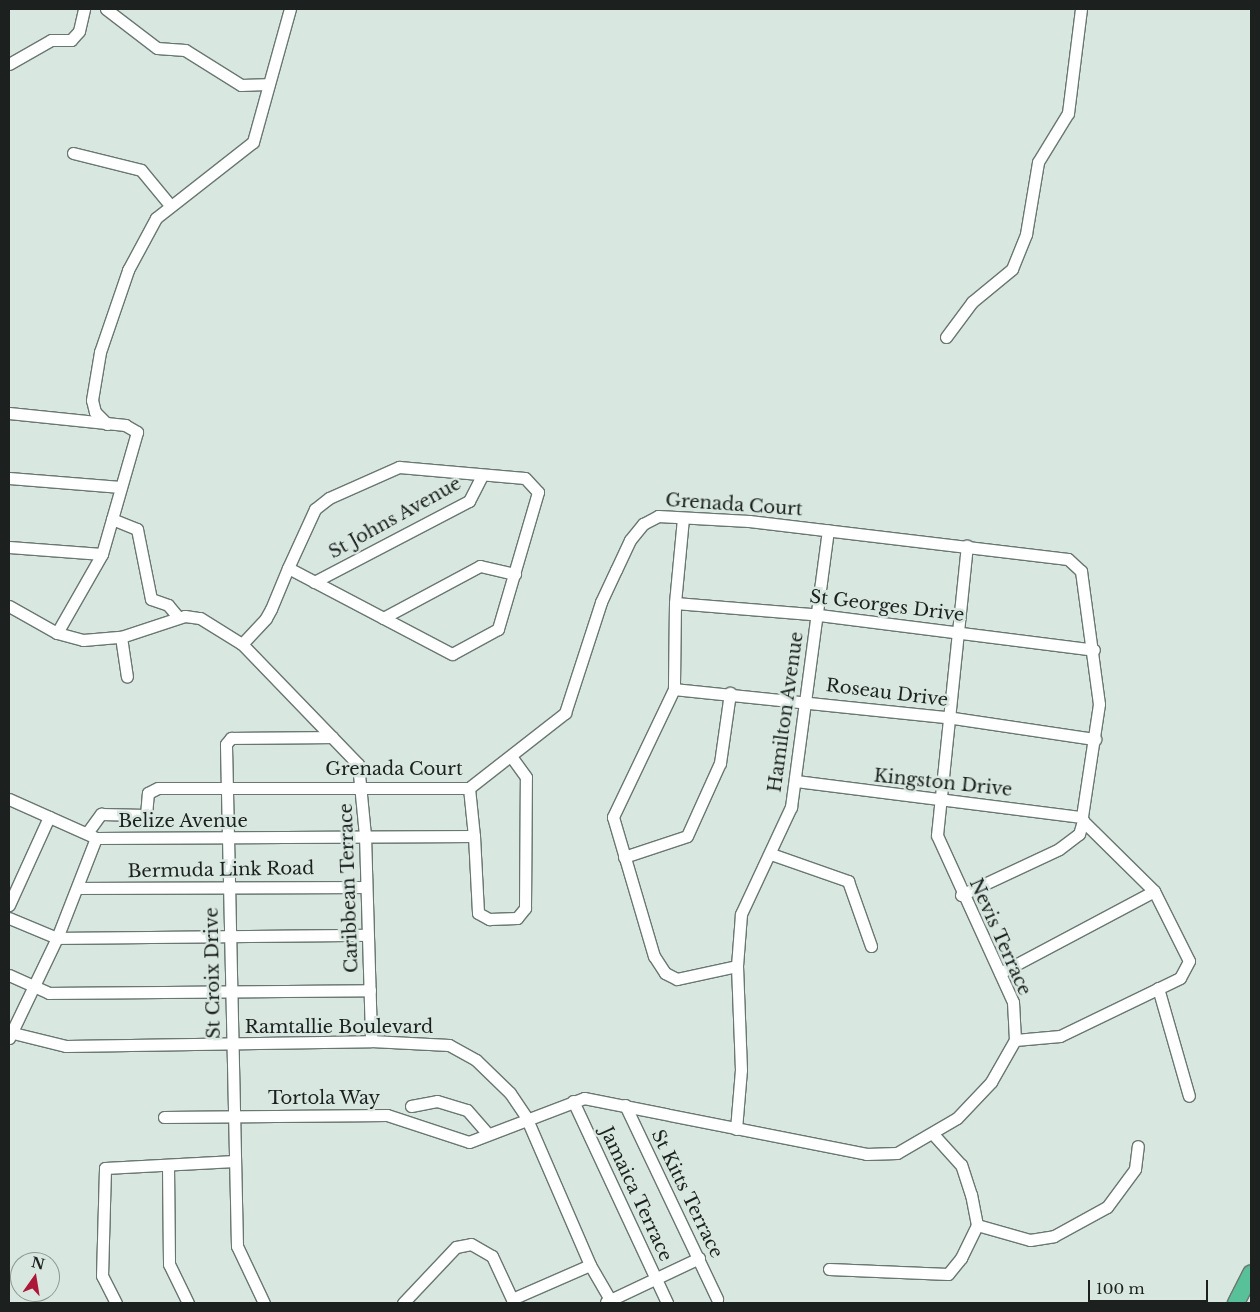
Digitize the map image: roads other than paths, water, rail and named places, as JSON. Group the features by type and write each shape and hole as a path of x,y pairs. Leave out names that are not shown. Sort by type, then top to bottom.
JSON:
{"highway":[{"path":"1236,1303 1251,1274"}],"street":[{"path":"9,64 50,40 71,40 79,31 84,9"},
{"path":"106,9 157,48 185,50 240,85 266,84"},
{"path":"107,424 92,406 100,352 137,251 156,218 170,205 187,198 253,142 266,84 290,9"},
{"path":"946,337 972,302 1012,269 1026,234 1038,162 1068,113 1081,9"},
{"path":"72,153 141,170 170,205"},
{"path":"9,413 132,427 136,439 102,554 57,633"},
{"path":"242,644 266,618 288,568 315,509 330,498 400,467 525,478 538,492 498,629 452,654 288,568"},
{"name":"St Johns Avenue","path":"314,582 469,501 482,475"},
{"path":"9,478 121,487"},
{"name":"Grenada Court","path":"91,836 101,814 146,815 150,790 363,786 470,788 512,758 566,713 601,602 630,540 643,524 658,516 828,530 1068,559 1081,571 1094,650 1099,704 1083,819 1079,834 1059,849 962,895"},
{"path":"112,518 137,529 151,599 168,605 178,617"},
{"path":"683,518 675,603 674,689 613,817 654,956 665,973 676,979 737,966"},
{"name":"Hamilton Avenue","path":"736,1129 741,1070 737,966 741,914 771,854 796,781 828,530"},
{"name":"Nevis Terrace","path":"968,546 938,799 937,835 962,895 1013,1002 1015,1040"},
{"path":"9,548 102,554"},
{"path":"383,618 480,566 515,574"},
{"name":"St Georges Drive","path":"675,603 818,615 1094,650"},
{"name":"Caribbean Terrace","path":"9,606 57,633 83,640 121,637 178,617 200,618 242,644 358,764 363,786 371,1041"},
{"path":"121,637 127,678"},
{"name":"Roseau Drive","path":"674,689 730,693 947,717 1095,739"},
{"path":"624,857 687,836 720,763 730,693"},
{"name":"St Croix Drive","path":"264,1303 237,1246 226,744 230,738 332,736"},
{"path":"470,788 478,913 489,919 518,918 525,908 526,777 512,758"},
{"name":"Kingston Drive","path":"796,781 1083,819"},
{"name":"Belize Avenue","path":"9,799 91,836 228,839 365,835 474,836"},
{"path":"9,905 49,817"},
{"path":"526,1117 574,1101 625,1105 866,1154 897,1153 933,1134 957,1118 991,1082 1015,1040 1060,1036 1180,978 1189,961 1154,891 1083,819"},
{"path":"10,1034 57,938 77,888 91,836"},
{"path":"771,854 848,881 871,946"},
{"name":"Bermuda Link Road","path":"77,888 366,887"},
{"path":"1000,973 1154,891"},
{"path":"9,918 57,938 230,939 367,935"},
{"path":"9,974 50,993 231,988 370,990"},
{"path":"1158,988 1189,1096"},
{"name":"Ramtallie Boulevard","path":"10,1034 66,1046 371,1041 449,1046 476,1060 510,1093 526,1117 590,1265 609,1302"},
{"path":"411,1106 437,1101 467,1110 488,1134"},
{"name":"Jamaica Terrace","path":"574,1101 667,1303"},
{"name":"St Kitts Terrace","path":"625,1105 717,1299"},
{"name":"Tortola Way","path":"164,1117 388,1115 469,1142 526,1117"},
{"path":"829,1269 948,1274 977,1225 961,1165 933,1134"},
{"path":"977,1225 1030,1240 1054,1236 1107,1207 1135,1169 1138,1146"},
{"path":"116,1303 102,1276 104,1170 235,1161"},
{"path":"168,1166 169,1264 188,1303"},
{"path":"403,1303 456,1247 471,1244 492,1256 508,1301 590,1265"},
{"path":"609,1302 699,1258"}]}
